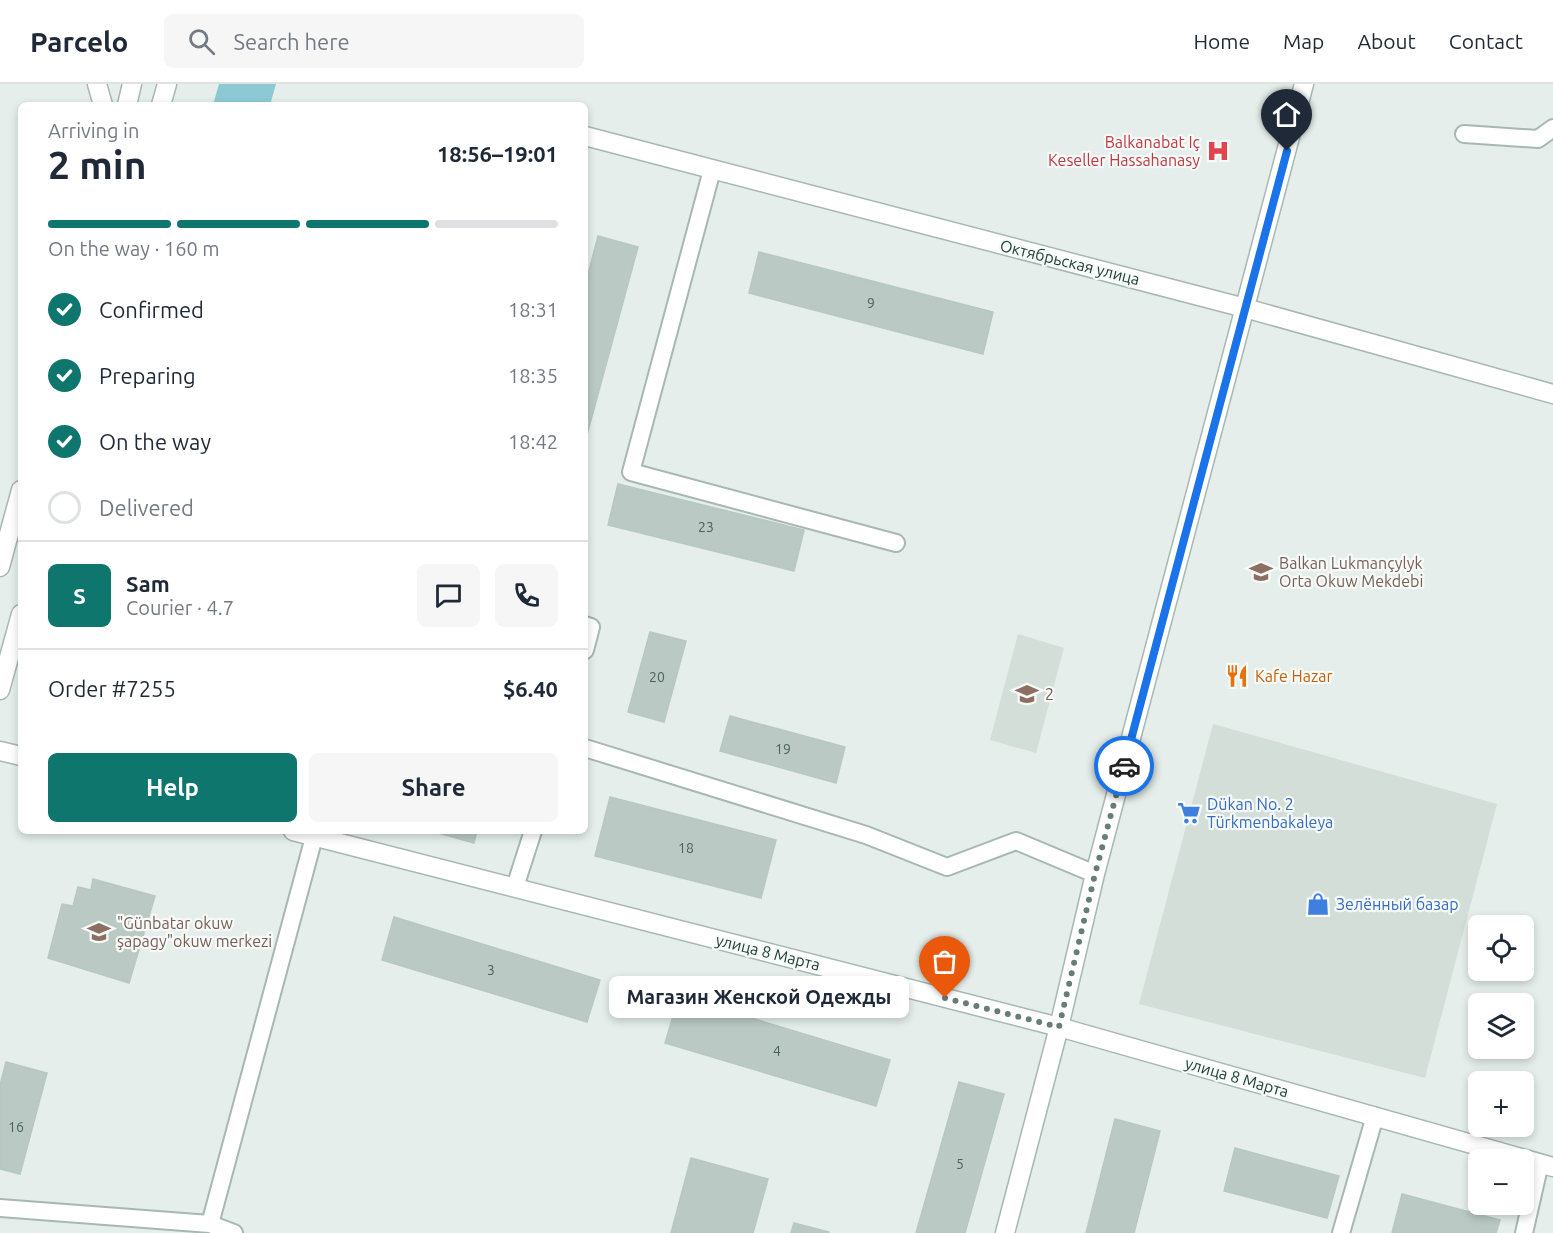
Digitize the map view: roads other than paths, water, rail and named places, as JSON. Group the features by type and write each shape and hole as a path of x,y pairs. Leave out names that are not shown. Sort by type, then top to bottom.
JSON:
{"street":[{"path":"97,84 102,102"},
{"path":"128,102 132,84"},
{"path":"162,102 167,84"},
{"path":"1005,1233 1059,1027 1095,874 1304,84"},
{"name":"Октябрьская улица","path":"588,137 1245,308 1553,394"},
{"path":"0,567 18,501"},
{"path":"0,690 18,625"},
{"path":"0,751 18,755"},
{"name":"улица 8 Марта","path":"304,834 1059,1027 1546,1165"}],"lane":[{"path":"1464,134 1538,139 1553,128"},
{"path":"712,170 631,472 896,543"},
{"path":"588,626 591,627 588,638"},
{"path":"588,749 866,835 947,867 1016,841 1095,874"},
{"path":"515,887 532,834"},
{"path":"210,1224 314,837"},
{"path":"1341,1233 1376,1116"},
{"path":"1524,1233 1546,1165"},
{"path":"0,1208 210,1224 234,1233"}],"water":[{"path":"219,84 276,84 271,102 214,102"}],"place":[{"name":"Balkanabat Iç Keseller Hassahanasy","path":"1218,151"},
{"name":"Balkan Lukmançylyk Orta Okuw Mekdebi","path":"1261,572"},
{"name":"Kafe Hazar","path":"1237,676"},
{"name":"2","path":"1027,694"},
{"name":"Dükan No. 2 Türkmenbakaleya","path":"1189,813"},
{"name":"Зелённый базар","path":"1318,904"},
{"name":"\"Günbatar okuw şapagy\"okuw merkezi","path":"99,932"},
{"name":"Магазин Женской Одежды","path":"945,998"}]}
